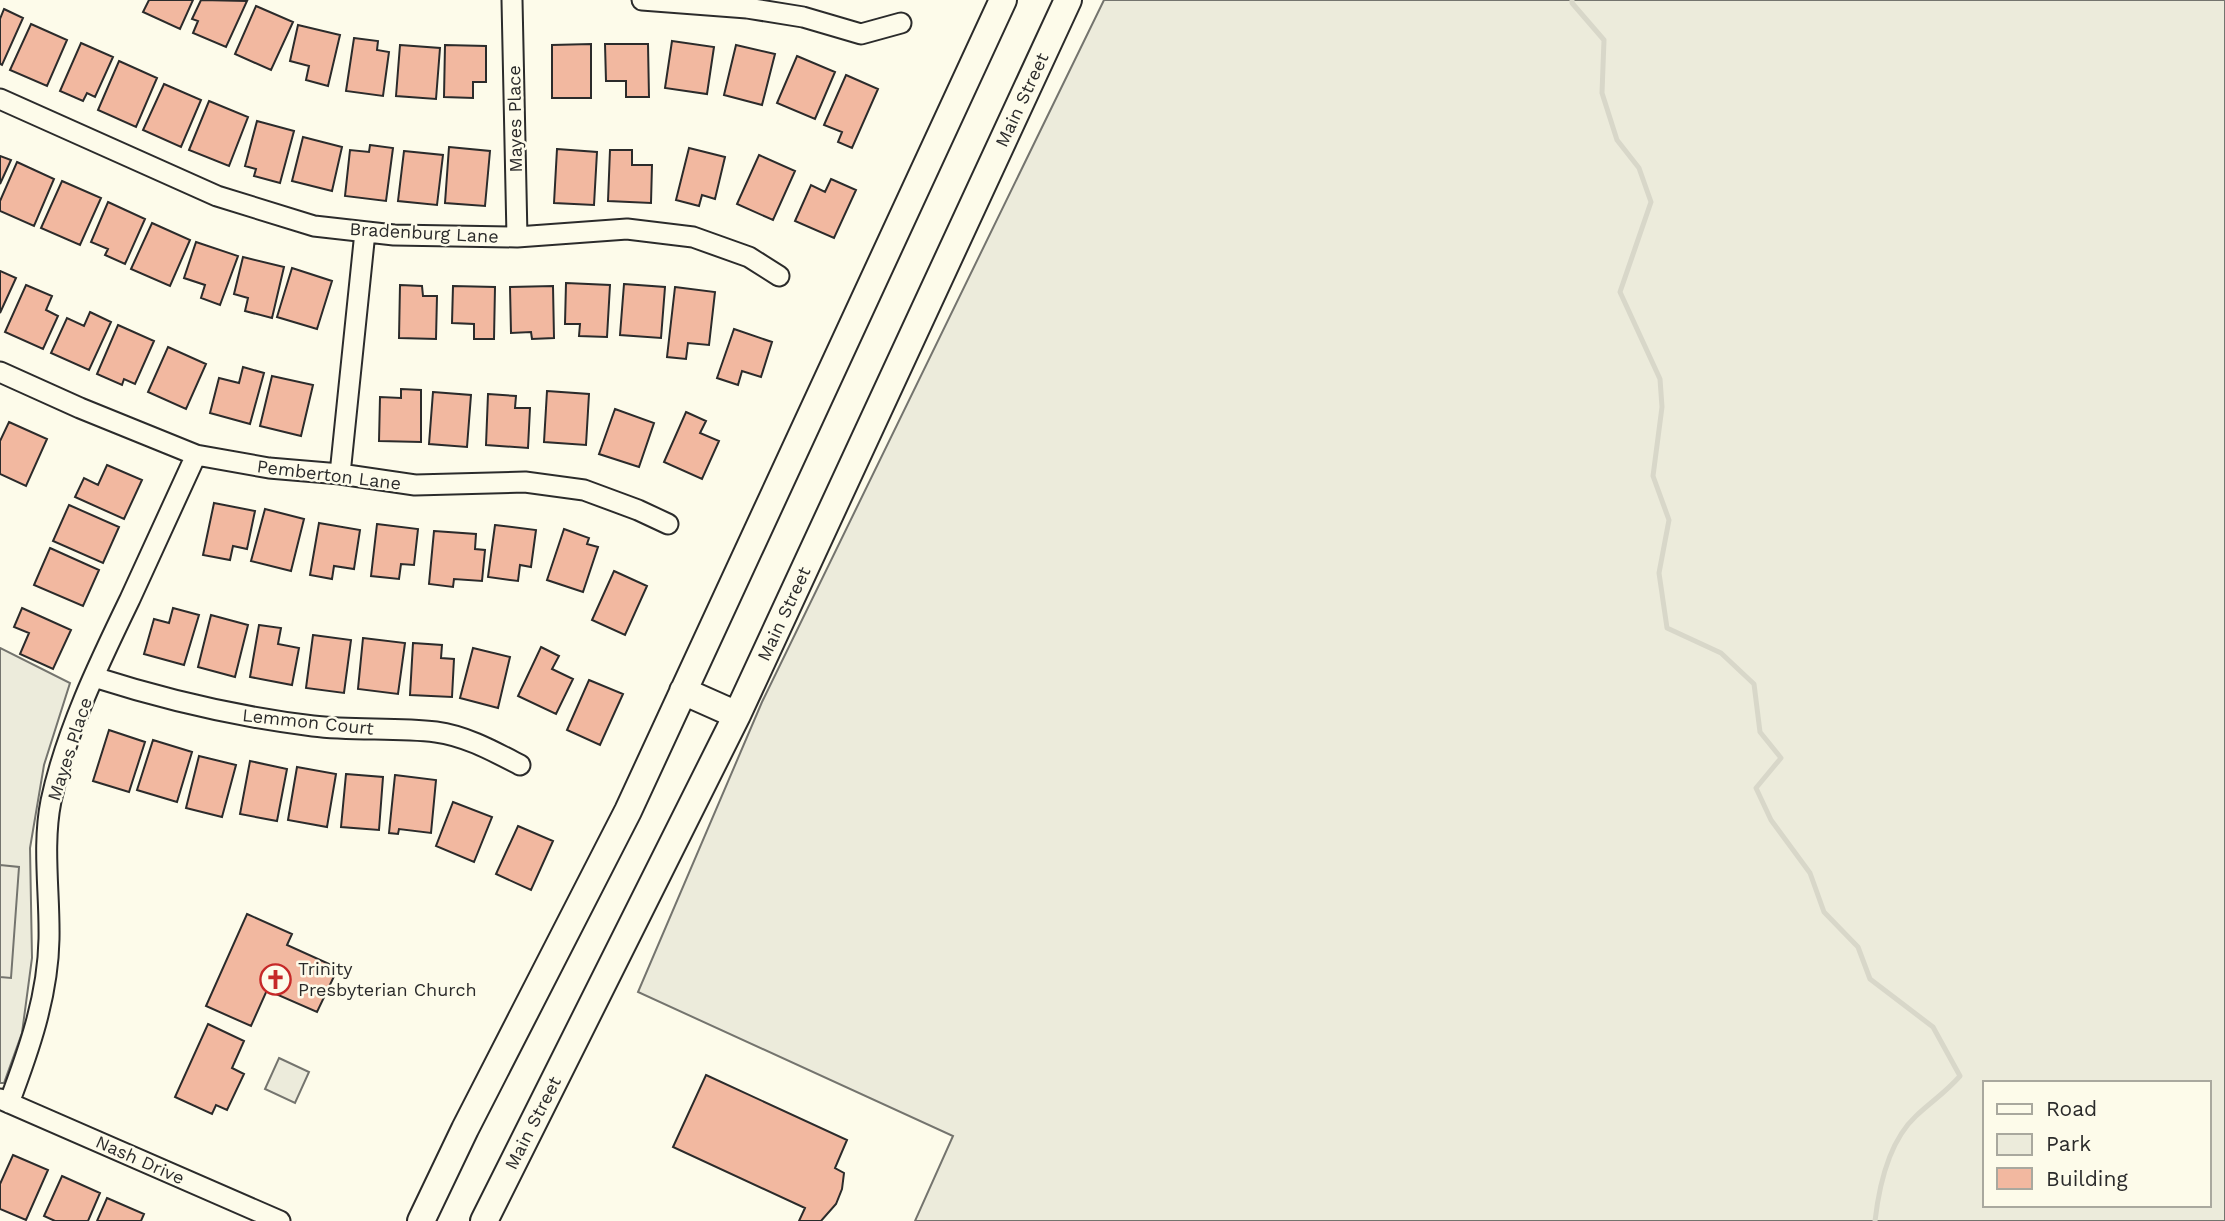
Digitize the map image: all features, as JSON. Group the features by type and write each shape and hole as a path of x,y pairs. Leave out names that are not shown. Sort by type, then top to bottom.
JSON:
{"main road":[{"path":"421,1221 465,1129 628,811 1003,0"},
{"name":"Main Street","path":"484,1221 737,715 1068,0"},
{"path":"683,691 737,715"}],"street":[{"name":"Mayes Place","path":"512,0 517,237"},
{"path":"642,0 747,8 803,17 861,34 901,23"},
{"name":"Bradenburg Lane","path":"0,99 217,196 314,226 394,235 517,237 627,229 694,237 749,257 779,276"},
{"path":"340,474 365,232"},
{"name":"Pemberton Lane","path":"0,372 196,455 269,468 340,474 415,485 525,482 584,491 638,510 667,524"},
{"name":"Mayes Place","path":"4,1101 36,1024 46,979 49,938 46,876 51,803 65,752 94,677 196,455"},
{"name":"Lemmon Court","path":"94,677 174,701 240,715 315,726 437,732 482,745 520,765"},
{"name":"Nash Drive","path":"4,1101 280,1221"}],"green space":[{"path":"1104,0 2225,0 2225,1221 915,1221 953,1136 638,992 762,702"},
{"path":"0,648 70,683 44,765 30,848 32,958 22,1033 4,1083 0,1083"},
{"path":"279,1058 309,1072 295,1103 265,1089"}],"shaded area":[{"path":"0,865 19,867 11,978 0,977"}],"building":[{"path":"149,0 193,0 180,29 143,12"},
{"path":"201,0 247,1 226,47 193,33 198,21 192,19"},
{"path":"256,6 293,22 271,70 235,54"},
{"path":"4,9 23,18 2,65 0,19"},
{"path":"31,24 67,40 47,86 10,70"},
{"path":"298,25 340,35 328,86 306,80 309,66 290,61"},
{"path":"354,38 378,41 377,50 389,52 383,96 346,91"},
{"path":"672,41 714,47 707,94 665,88"},
{"path":"81,43 113,57 95,97 87,93 83,101 60,91"},
{"path":"591,44 591,98 552,98 552,45"},
{"path":"605,44 648,44 649,97 626,97 626,81 606,81"},
{"path":"400,45 440,48 436,99 396,96"},
{"path":"445,45 486,46 486,82 473,82 473,98 444,97"},
{"path":"736,45 775,54 762,105 724,95"},
{"path":"797,56 835,72 815,119 777,103"},
{"path":"119,61 157,78 136,127 98,110"},
{"path":"846,75 878,89 852,148 838,142 842,132 824,125"},
{"path":"164,84 201,100 181,147 143,130"},
{"path":"209,101 248,117 229,166 189,150"},
{"path":"257,121 294,131 280,183 254,176 256,169 245,166"},
{"path":"303,137 342,147 332,191 292,181"},
{"path":"370,145 393,148 386,201 345,196 350,150 369,152"},
{"path":"449,147 490,151 485,206 445,203"},
{"path":"689,148 725,157 715,199 702,195 699,206 676,200"},
{"path":"557,149 597,152 594,205 554,203"},
{"path":"610,150 632,150 632,165 652,165 651,203 608,201"},
{"path":"404,151 443,155 437,205 398,201"},
{"path":"759,155 795,171 773,220 737,204"},
{"path":"0,156 11,160 0,184"},
{"path":"17,162 54,179 34,226 0,211 0,201"},
{"path":"831,179 856,190 834,238 795,221 811,185 825,192"},
{"path":"62,181 101,198 80,245 41,228"},
{"path":"108,202 145,219 125,264 105,255 108,249 91,242"},
{"path":"152,223 190,240 170,286 131,269"},
{"path":"196,242 238,256 220,305 201,298 205,285 184,278"},
{"path":"243,257 284,267 272,318 245,311 248,298 234,294"},
{"path":"292,268 332,281 317,329 277,317"},
{"path":"0,271 16,278 0,313"},
{"path":"566,283 610,285 607,337 579,336 580,324 565,324"},
{"path":"624,284 665,287 661,338 620,335"},
{"path":"26,285 52,296 46,310 58,316 43,349 5,332"},
{"path":"400,285 422,286 423,296 437,296 436,339 399,338"},
{"path":"453,286 495,287 494,339 474,339 474,324 452,323"},
{"path":"553,286 554,338 532,339 531,332 511,333 510,287"},
{"path":"675,287 715,292 709,345 688,343 686,359 667,357"},
{"path":"90,312 111,322 89,370 51,353 67,318 84,326"},
{"path":"118,325 154,341 135,384 124,379 122,385 97,374"},
{"path":"734,329 772,342 761,377 742,371 738,385 717,378"},
{"path":"168,347 206,364 186,409 148,392"},
{"path":"243,367 264,373 250,424 210,413 219,378 239,383"},
{"path":"272,376 313,385 301,436 260,426"},
{"path":"401,389 421,390 421,442 379,441 380,397 401,398"},
{"path":"547,391 589,394 586,445 544,442"},
{"path":"433,392 471,395 467,447 429,444"},
{"path":"488,394 516,396 515,408 530,408 528,448 486,445"},
{"path":"615,409 654,423 639,467 599,454"},
{"path":"686,412 706,421 700,433 719,441 702,479 664,462"},
{"path":"9,422 47,439 26,486 0,474 0,441"},
{"path":"107,465 142,480 124,519 75,497 84,478 98,485"},
{"path":"214,503 255,511 247,549 233,546 230,560 203,555"},
{"path":"69,505 119,527 103,563 53,541"},
{"path":"265,509 304,519 291,571 251,561"},
{"path":"319,523 360,530 354,569 334,566 332,579 310,575"},
{"path":"377,524 418,529 414,565 401,564 399,579 371,576"},
{"path":"495,525 536,530 531,567 520,565 518,581 488,577"},
{"path":"564,529 589,538 587,544 598,547 583,592 547,580"},
{"path":"434,531 476,534 475,549 485,550 482,581 454,579 453,587 429,584"},
{"path":"50,548 99,570 83,606 34,585"},
{"path":"614,571 647,586 625,635 592,620"},
{"path":"22,608 71,630 53,669 20,654 29,633 14,627"},
{"path":"173,608 199,615 184,665 144,654 154,619 169,623"},
{"path":"211,615 248,625 235,677 198,667"},
{"path":"259,625 281,628 278,644 299,648 292,685 250,677"},
{"path":"313,635 351,640 344,693 306,688"},
{"path":"363,638 405,643 398,694 358,689"},
{"path":"413,643 442,645 441,658 454,659 452,697 410,695"},
{"path":"541,647 559,656 552,669 573,679 556,714 518,696"},
{"path":"473,648 510,657 498,708 460,698"},
{"path":"589,680 623,694 600,745 567,730"},
{"path":"109,730 145,742 129,792 93,781"},
{"path":"153,740 192,752 177,802 137,790"},
{"path":"199,756 236,765 222,817 186,808"},
{"path":"250,761 287,769 277,821 240,814"},
{"path":"297,767 336,774 327,827 288,820"},
{"path":"346,774 383,777 379,830 341,827"},
{"path":"395,775 436,780 431,833 399,829 398,834 389,833"},
{"path":"453,802 492,817 474,862 436,846"},
{"path":"518,826 553,841 531,890 496,874"},
{"name":"Trinity Presbyterian Church","path":"247,914 292,934 287,945 338,968 317,1012 267,990 251,1026 206,1006"},
{"path":"208,1024 244,1041 232,1068 244,1074 227,1110 216,1105 212,1114 175,1097"},
{"path":"706,1075 847,1140 835,1168 844,1173 842,1189 836,1204 821,1221 799,1221 805,1208 673,1147"},
{"path":"13,1155 48,1170 26,1220 0,1209 0,1184"},
{"path":"62,1176 100,1193 88,1221 55,1221 44,1216"},
{"path":"107,1198 144,1214 141,1221 97,1221"}],"waterway":[{"path":"1572,0 1604,40 1602,93 1617,140 1639,168 1651,202 1620,292 1660,379 1662,407 1653,476 1669,520 1659,573 1667,628 1721,653 1754,684 1760,732 1781,758 1756,788 1771,820 1810,873 1824,912 1858,947 1870,979 1933,1027 1960,1076 1916,1116 1899,1138 1887,1165 1875,1221"}],"place":[{"name":"Trinity Presbyterian Church","path":"275,979"}]}
